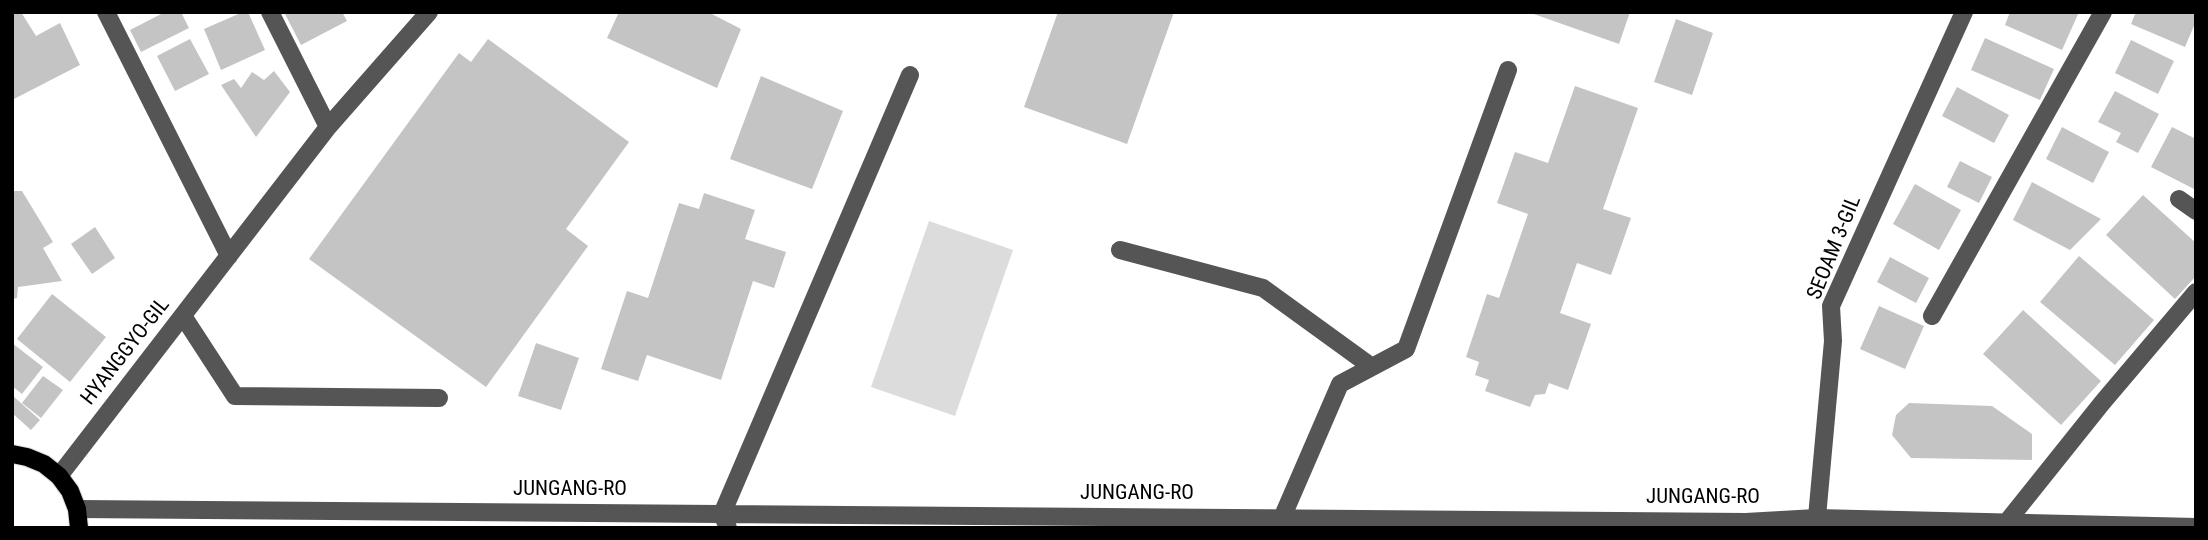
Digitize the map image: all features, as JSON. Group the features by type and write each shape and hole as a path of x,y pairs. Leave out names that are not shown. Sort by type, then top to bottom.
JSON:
{"main road":[{"path":"12,454 44,464 59,476 70,491 77,509 79,528"}],"street":[{"path":"106,12 229,256"},
{"path":"270,12 328,127"},
{"name":"HYANGGYO-GIL","path":"59,476 328,127 429,12"},
{"name":"SEOAM 3-GIL","path":"1816,523 1833,341 1831,306 1964,12"},
{"path":"1932,316 2103,12"},
{"path":"1282,518 1340,384 1406,349 1508,70"},
{"path":"725,521 910,75"},
{"path":"2179,199 2196,211"},
{"path":"1121,250 1263,288 1373,367"},
{"path":"2006,523 2196,292"},
{"path":"183,316 235,396 439,398"},
{"name":"JUNGANG-RO","path":"77,509 725,521 1282,518 1514,524 2006,523 2196,527"}],"shaded area":[{"path":"929,221 1013,250 955,416 871,387"}],"building":[{"path":"12,12 21,12 36,36 60,23 80,65 12,100"},
{"path":"165,12 181,12 189,28 141,52 130,30"},
{"path":"248,12 265,50 221,70 204,29"},
{"path":"284,12 342,12 347,21 301,45"},
{"path":"619,12 708,12 741,29 717,88 607,38"},
{"path":"1058,12 1174,12 1127,144 1024,107"},
{"path":"1528,12 1630,12 1619,44"},
{"path":"2010,12 2079,12 2062,50 2005,25"},
{"path":"2136,12 2196,12 2196,21 2185,47 2131,24"},
{"path":"1676,19 1713,33 1692,95 1654,82"},
{"path":"1985,38 2054,69 2040,100 1971,70"},
{"path":"190,39 209,74 175,91 157,56"},
{"path":"488,39 629,142 566,229 588,246 486,387 309,259 459,53 471,62"},
{"path":"2131,40 2174,61 2158,94 2115,73"},
{"path":"274,71 290,92 256,137 221,85 234,79 241,88 252,72 264,80"},
{"path":"761,76 843,111 812,189 730,159"},
{"path":"1575,86 1638,108 1603,209 1631,218 1611,275 1577,263 1560,313 1591,324 1568,390 1549,383 1545,394 1535,395 1530,407 1485,391 1489,380 1475,375 1479,362 1466,357 1487,294 1499,298 1528,214 1497,203 1515,152 1548,163"},
{"path":"1957,87 2009,115 1994,143 1942,116"},
{"path":"2115,91 2159,114 2138,153 2116,142 2121,133 2098,122"},
{"path":"2062,127 2109,152 2093,183 2046,159"},
{"path":"2172,127 2196,139 2196,190 2151,167"},
{"path":"1960,161 1992,177 1979,203 1947,187"},
{"path":"2032,182 2101,219 2070,250 2013,220"},
{"path":"1915,184 1961,210 1939,250 1893,224"},
{"path":"12,191 22,191 53,242 43,248 62,281 18,287 17,298 12,299"},
{"path":"704,193 755,210 745,239 786,252 774,288 753,281 721,380 647,355 638,381 601,369 627,291 648,298 679,203 699,209"},
{"path":"2143,195 2196,243 2196,276 2175,299 2106,235"},
{"path":"95,227 115,258 92,274 71,244"},
{"path":"2079,256 2154,320 2115,365 2040,302"},
{"path":"1890,257 1929,278 1916,303 1877,282"},
{"path":"52,294 106,337 70,382 17,339"},
{"path":"1879,306 1924,326 1905,369 1860,349"},
{"path":"2023,310 2101,381 2061,425 1983,354"},
{"path":"12,343 43,367 22,394 12,386"},
{"path":"536,343 579,358 561,410 518,396"},
{"path":"43,376 63,390 41,418 22,403"},
{"path":"12,395 40,420 31,430 12,413"},
{"path":"1909,403 1992,406 2032,434 2032,460 1911,458 1892,435 1896,415"}]}
